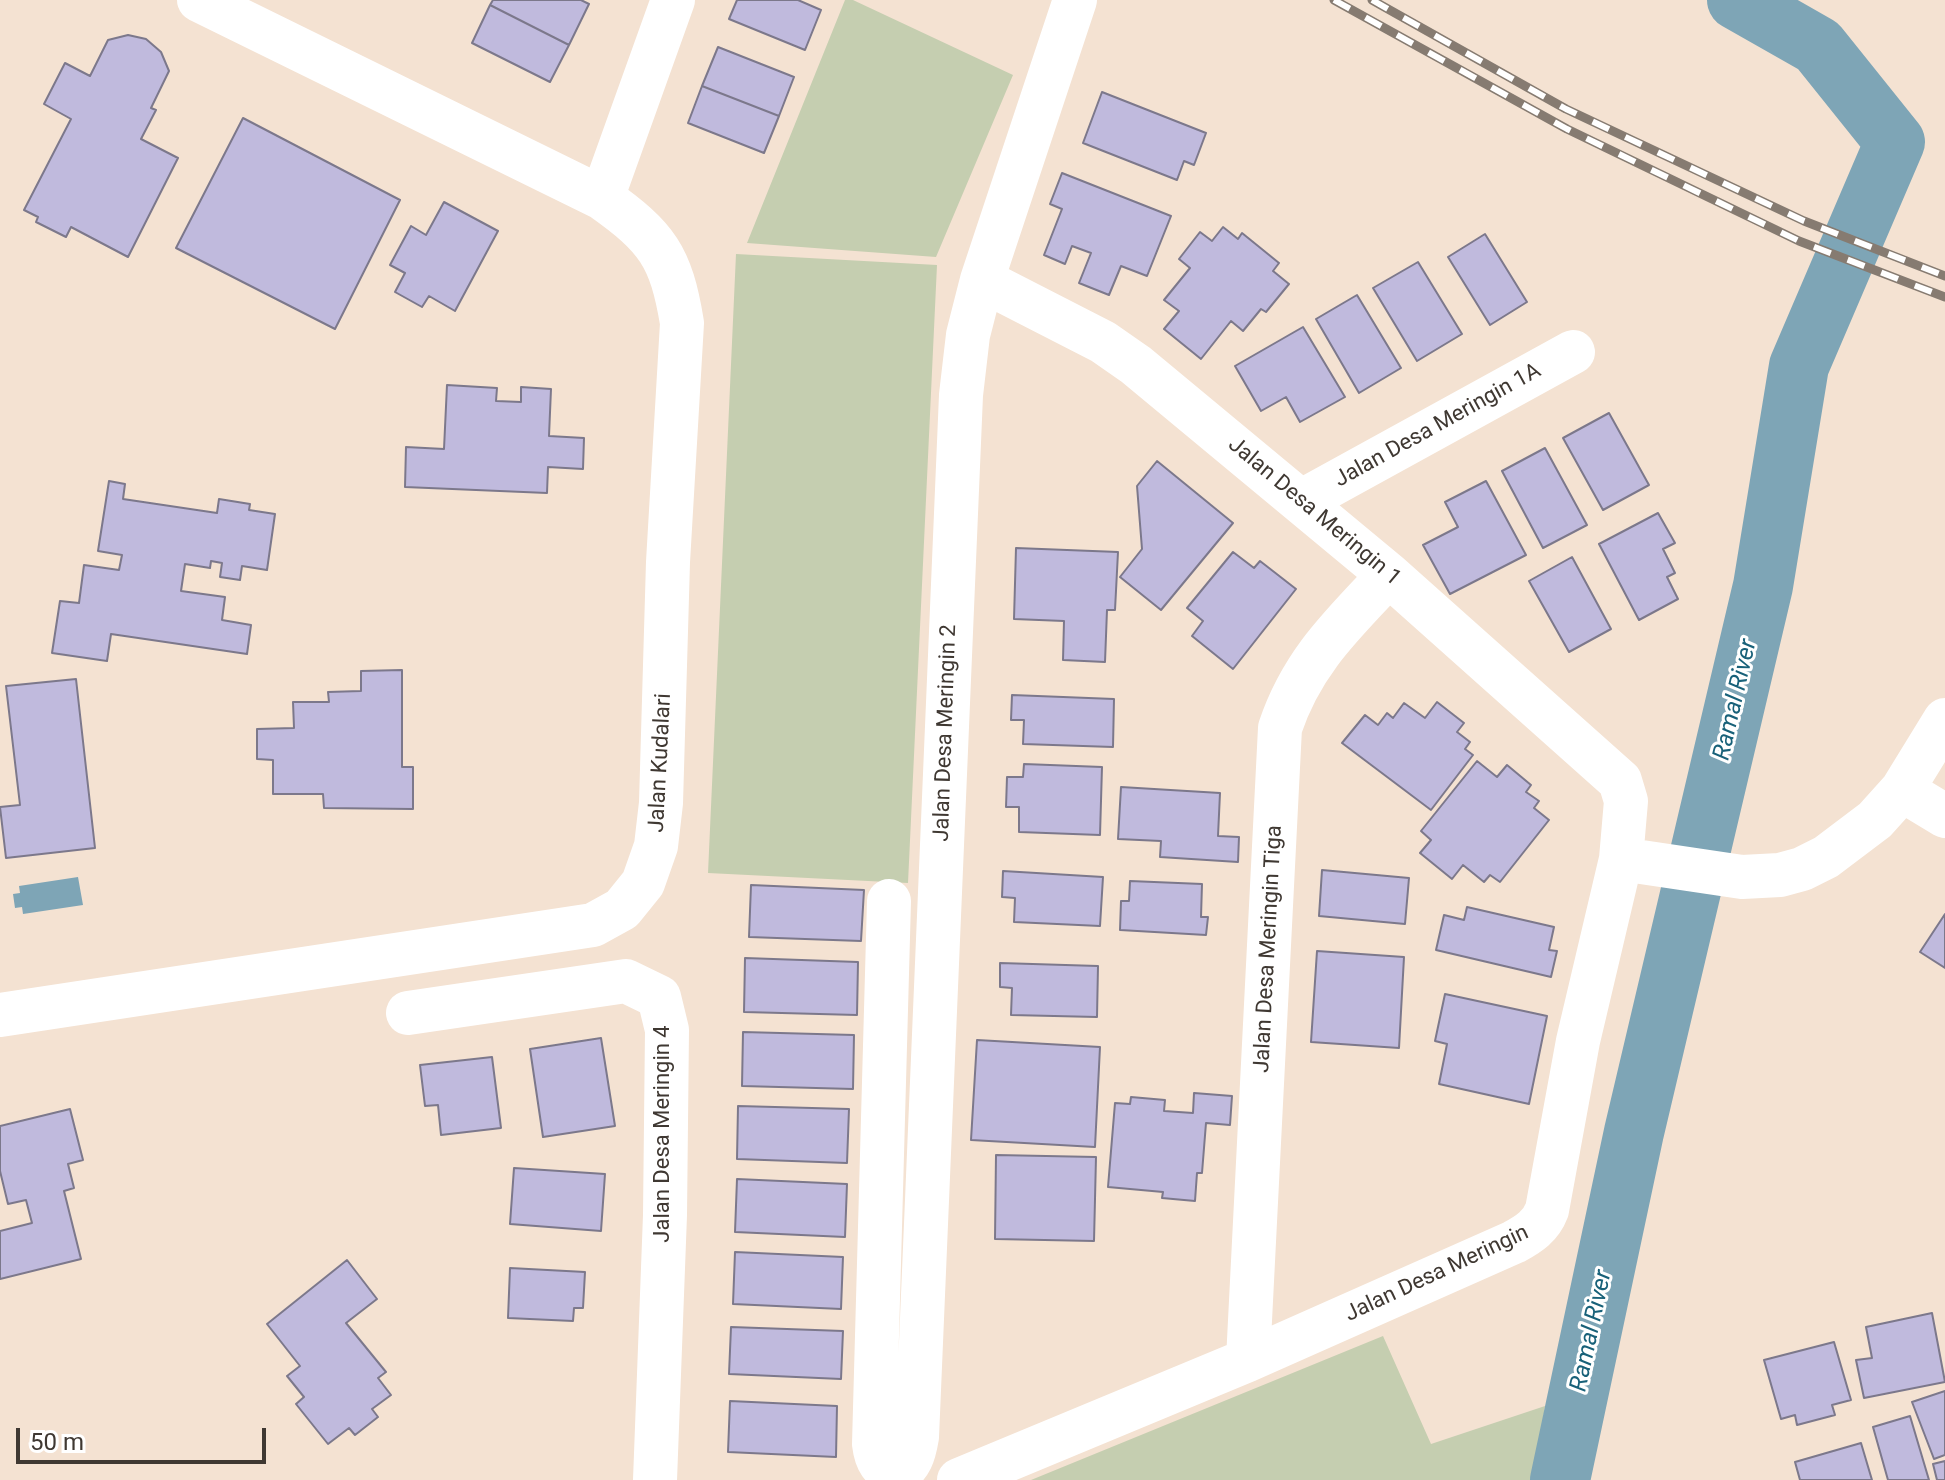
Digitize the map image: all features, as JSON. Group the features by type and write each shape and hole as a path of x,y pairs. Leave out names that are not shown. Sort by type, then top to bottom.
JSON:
{"street":[{"name":"Jalan Kudalari","path":"0,1015 593,925 622,909 643,883 656,846 661,803 668,562 682,323 676,284 660,250 635,221 602,198 199,0"},
{"path":"602,198 673,0"},
{"name":"Jalan Desa Meringin 2","path":"889,901 874,1444 876,1458 883,1468 896,1477 907,1468 917,1437 961,395 968,335 982,280 1075,0"},
{"name":"Jalan Desa Meringin 1","path":"982,280 1057,317 1125,357 1389,575 1620,781"},
{"name":"Jalan Desa Meringin 1A","path":"1302,501 1573,352"},
{"name":"Jalan Desa Meringin Tiga","path":"1248,1360 1280,728 1291,696 1307,667 1389,575"},
{"path":"1621,859 1742,877 1780,875 1802,869 1826,857 1875,820 1902,790 1945,720"},
{"name":"Jalan Desa Meringin","path":"959,1480 1248,1360 1514,1242 1526,1236 1543,1220 1578,1041 1621,859 1626,801 1620,781"},
{"path":"1902,790 1945,816"},
{"name":"Jalan Desa Meringin 4","path":"408,1013 626,981 659,997 667,1030 665,1215 655,1480"}],"green space":[{"path":"845,0 853,0 1013,75 936,257 747,243"},
{"path":"736,254 937,265 908,883 708,873"},
{"path":"1383,1336 1431,1444 1545,1406 1535,1480 1031,1480"}],"water":[{"path":"78,877 83,905 23,914 22,907 15,908 13,894 20,893 19,886"}],"building":[{"path":"493,0 581,0 589,4 569,45 490,5"},
{"path":"737,0 798,0 821,10 805,50 729,19"},
{"path":"490,5 569,45 550,82 472,43"},
{"path":"128,35 146,39 161,52 169,71 151,108 156,110 141,139 178,158 128,257 71,227 66,237 36,222 38,217 24,210 71,119 44,104 65,63 90,76 108,40"},
{"path":"718,47 794,77 779,116 702,86"},
{"path":"702,86 779,116 764,153 688,123"},
{"path":"1102,92 1206,133 1194,165 1184,161 1177,180 1083,143"},
{"path":"243,118 400,200 335,329 176,248"},
{"path":"1062,173 1171,216 1147,276 1121,266 1109,295 1079,283 1091,253 1072,246 1065,264 1044,255 1062,209 1050,204"},
{"path":"444,202 498,231 455,311 429,296 422,307 395,292 405,273 390,265 411,226 426,235"},
{"path":"1223,227 1238,239 1242,233 1279,263 1273,271 1289,284 1266,312 1261,309 1243,331 1231,321 1201,359 1164,329 1179,311 1164,300 1190,268 1179,259 1200,232 1212,241"},
{"path":"1485,234 1527,302 1490,325 1448,257"},
{"path":"1418,262 1462,334 1417,361 1373,288"},
{"path":"1357,295 1401,368 1359,393 1316,319"},
{"path":"1303,327 1345,397 1300,422 1286,397 1261,411 1235,366"},
{"path":"447,385 497,388 496,401 521,402 521,387 551,389 549,436 584,438 583,469 548,467 547,493 405,487 406,447 444,449"},
{"path":"1609,413 1649,485 1603,510 1563,438"},
{"path":"1545,448 1587,525 1543,548 1502,471"},
{"path":"1157,461 1233,523 1161,610 1120,577 1142,549 1137,486"},
{"path":"109,481 125,484 123,499 217,513 219,499 250,504 249,510 275,514 267,570 242,566 240,580 220,577 222,563 211,561 210,568 185,564 181,591 225,597 222,620 251,625 247,654 111,634 107,661 52,653 60,601 79,603 84,565 119,570 122,555 98,551"},
{"path":"1486,481 1526,555 1450,594 1423,545 1458,527 1445,502"},
{"path":"1658,513 1675,543 1663,549 1675,573 1667,577 1678,599 1639,620 1599,544"},
{"path":"1016,548 1118,552 1115,610 1107,610 1105,662 1063,660 1064,621 1014,619"},
{"path":"1233,552 1254,568 1260,561 1296,589 1233,669 1192,636 1203,621 1187,608"},
{"path":"1572,557 1611,629 1569,652 1529,581"},
{"path":"402,670 402,767 413,767 413,809 324,808 323,794 273,794 273,760 257,759 257,729 294,728 293,702 329,702 328,692 361,691 361,671"},
{"path":"76,679 95,848 6,858 0,807 20,805 6,686"},
{"path":"1012,695 1114,699 1113,747 1023,744 1024,720 1011,720"},
{"path":"1437,702 1464,723 1457,732 1470,742 1465,749 1473,755 1431,810 1342,743 1365,715 1378,725 1387,713 1393,718 1404,703 1425,718"},
{"path":"1477,761 1497,777 1507,765 1531,785 1526,792 1539,801 1534,808 1549,820 1500,882 1490,875 1484,882 1463,865 1452,879 1420,853 1431,840 1421,831"},
{"path":"1024,764 1102,767 1100,835 1019,832 1019,807 1006,807 1007,777 1023,777"},
{"path":"1121,787 1220,793 1218,836 1239,837 1238,862 1160,857 1161,841 1118,839"},
{"path":"1322,870 1409,878 1405,924 1319,916"},
{"path":"1003,871 1103,877 1100,926 1014,922 1015,898 1002,897"},
{"path":"1130,881 1202,884 1201,917 1208,917 1206,935 1120,930 1121,901 1129,901"},
{"path":"751,885 864,890 861,941 749,937"},
{"path":"1467,907 1554,927 1549,950 1557,951 1551,977 1436,950 1444,915 1464,920"},
{"path":"1945,914 1945,968 1920,952"},
{"path":"1317,951 1404,957 1399,1048 1311,1042"},
{"path":"745,958 858,962 857,1015 744,1012"},
{"path":"1000,963 1098,966 1097,1017 1011,1015 1012,988 1000,987"},
{"path":"1445,994 1547,1016 1529,1104 1439,1084 1447,1044 1435,1041"},
{"path":"743,1032 854,1035 853,1089 742,1086"},
{"path":"601,1038 615,1126 543,1137 530,1049"},
{"path":"977,1040 1100,1047 1095,1147 971,1140"},
{"path":"492,1057 501,1128 441,1135 438,1105 425,1106 420,1065"},
{"path":"1194,1093 1232,1096 1230,1125 1206,1123 1202,1173 1197,1173 1195,1201 1162,1198 1163,1192 1108,1187 1115,1103 1130,1104 1131,1097 1165,1100 1164,1111 1193,1113"},
{"path":"738,1106 849,1109 847,1163 737,1159"},
{"path":"70,1109 83,1160 68,1164 74,1188 64,1191 81,1259 0,1279 0,1231 32,1223 26,1200 8,1204 0,1171 0,1126"},
{"path":"996,1155 1096,1157 1094,1241 995,1239"},
{"path":"514,1168 605,1174 601,1231 510,1224"},
{"path":"737,1179 847,1184 845,1237 735,1232"},
{"path":"735,1252 843,1257 841,1309 733,1304"},
{"path":"347,1260 377,1299 346,1323 386,1372 378,1378 391,1395 372,1409 378,1417 355,1435 349,1428 328,1444 296,1404 304,1397 287,1376 300,1366 267,1324"},
{"path":"510,1268 585,1272 583,1308 574,1308 573,1321 508,1318"},
{"path":"1932,1313 1945,1382 1864,1398 1856,1360 1872,1358 1866,1327"},
{"path":"731,1327 843,1331 841,1379 729,1374"},
{"path":"1834,1342 1851,1400 1832,1405 1835,1415 1797,1425 1795,1415 1781,1419 1764,1360"},
{"path":"1945,1391 1945,1455 1934,1459 1912,1402"},
{"path":"730,1401 837,1406 836,1457 728,1452"},
{"path":"1910,1416 1929,1480 1888,1480 1873,1427"},
{"path":"1861,1443 1872,1480 1800,1480 1795,1462"},
{"path":"1945,1461 1945,1480 1937,1480 1933,1464"}],"waterway":[{"name":"Ramal River","path":"1560,1480 1634,1132 1763,586 1799,366 1895,142 1818,46 1737,0"}],"railway":[{"path":"1334,0 1567,129 1799,241 1945,297"},
{"path":"1372,0 1566,109 1804,221 1945,276"}]}
